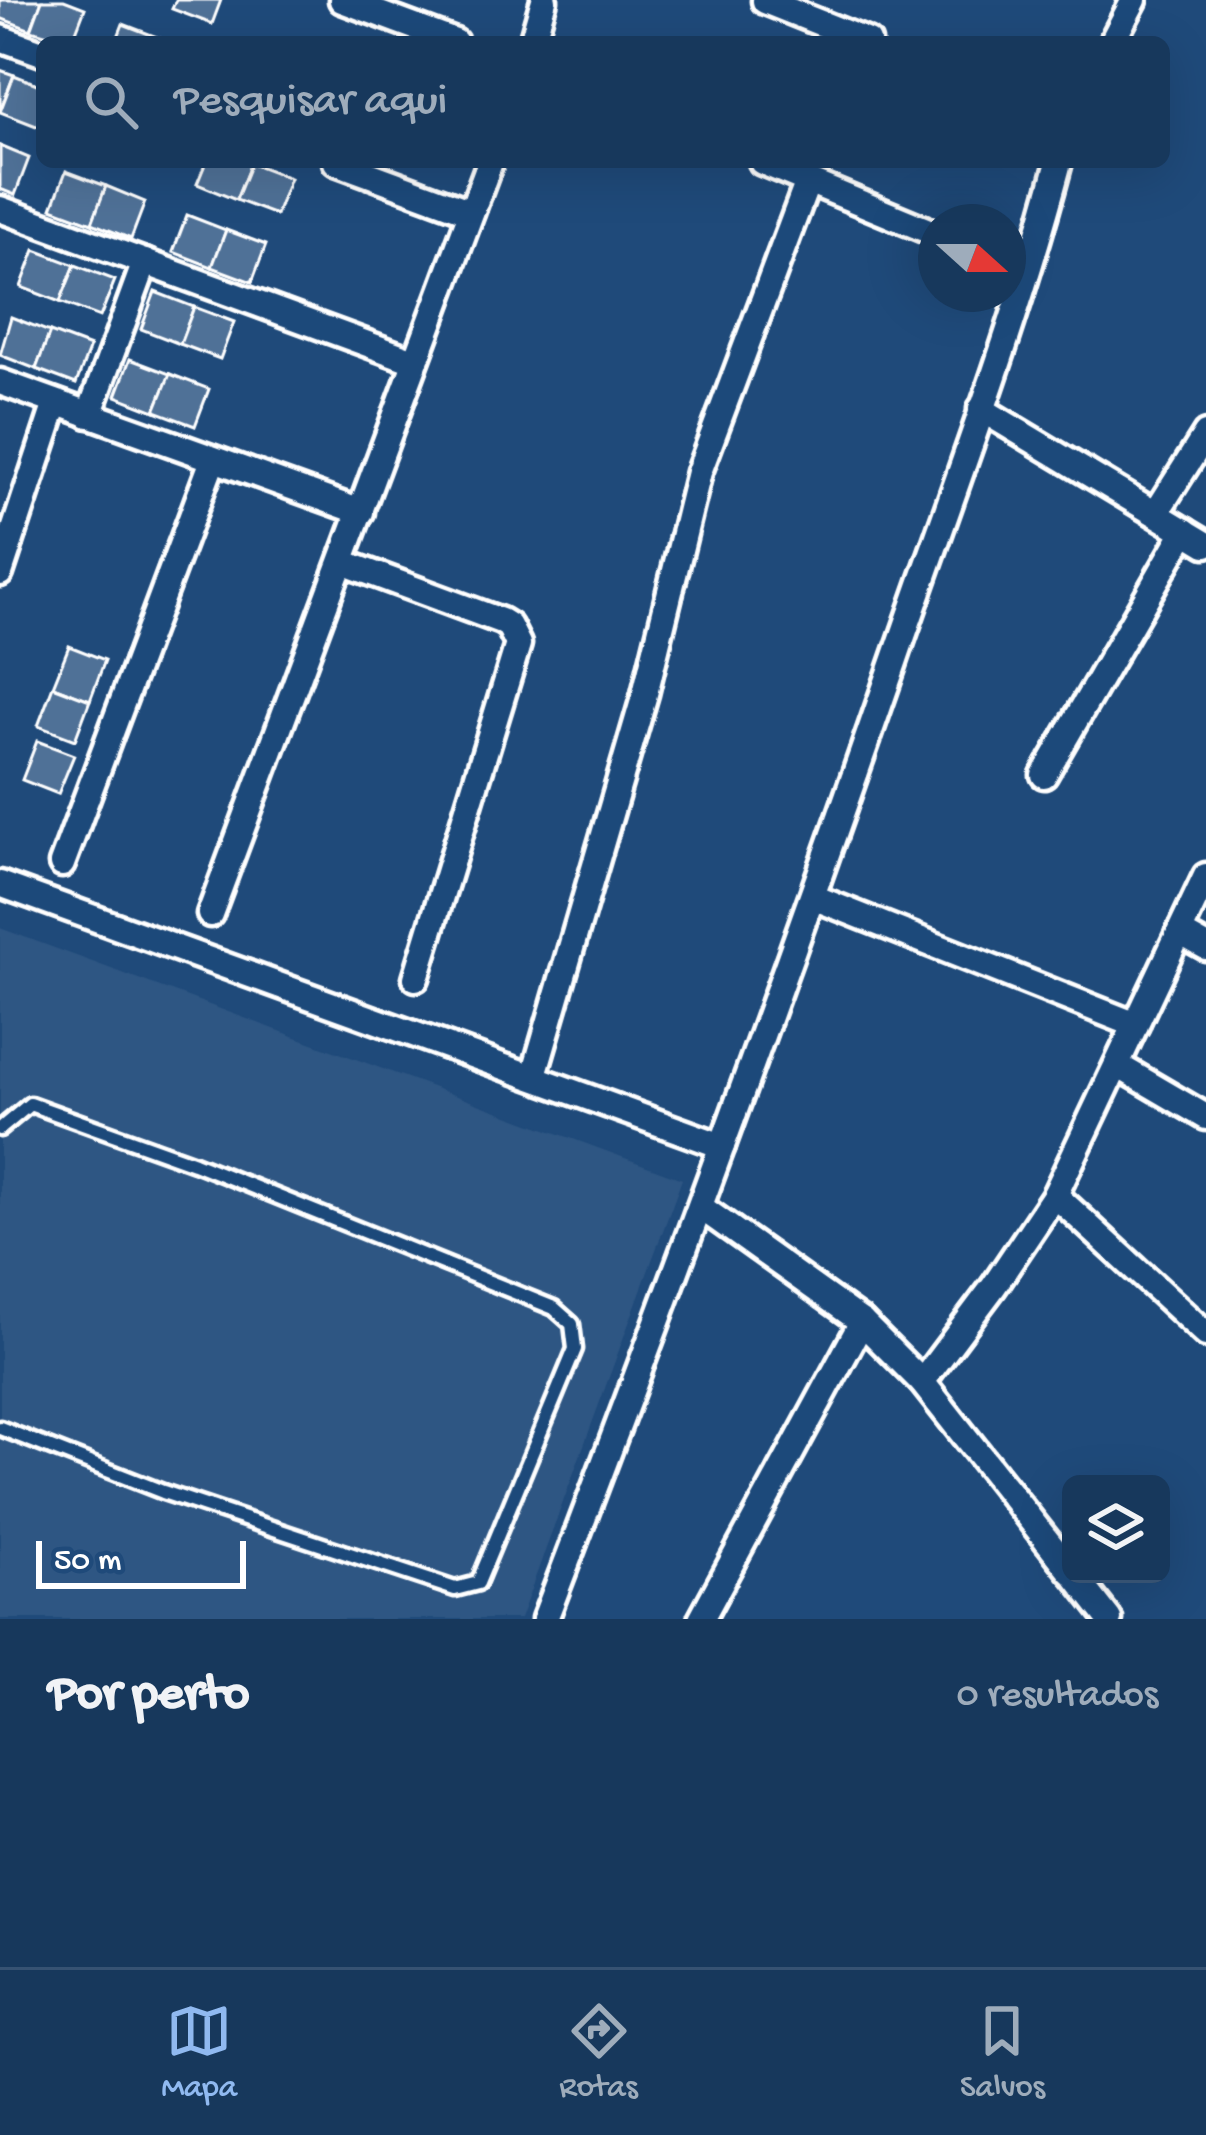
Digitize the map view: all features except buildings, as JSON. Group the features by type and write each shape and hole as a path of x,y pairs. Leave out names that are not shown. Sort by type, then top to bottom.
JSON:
{"street":[{"path":"342,0 439,36"},
{"path":"534,36 544,0"},
{"path":"1115,36 1134,0"},
{"path":"765,1 853,36"},
{"path":"0,38 36,51"},
{"path":"352,168 471,212"},
{"path":"210,914 488,168"},
{"path":"777,168 918,227"},
{"path":"1026,249 1057,168"},
{"path":"534,1075 645,694 699,472 808,181"},
{"path":"0,209 414,361"},
{"path":"89,415 145,262"},
{"path":"545,1619 702,1208 812,898 981,409 1007,312"},
{"path":"0,382 361,512"},
{"path":"0,573 56,403"},
{"path":"981,409 1196,538 1044,775"},
{"path":"1156,513 1206,434"},
{"path":"62,864 213,460"},
{"path":"342,562 501,621 518,644 416,978"},
{"path":"922,1382 1054,1195 1206,876"},
{"path":"0,884 722,1146"},
{"path":"812,898 1136,1024"},
{"path":"1180,932 1206,947"},
{"path":"1117,1065 1206,1117"},
{"path":"1054,1195 1206,1334"},
{"path":"702,1208 862,1322 922,1382 1062,1559"},
{"path":"701,1619 862,1322"},
{"path":"1081,1583 1109,1619"}],"lane":[{"path":"0,1428 163,1492 436,1583 467,1588 478,1583 575,1349 572,1324 554,1308 215,1171 30,1104 3,1120"}],"shaded area":[{"path":"0,928 682,1179 520,1619 0,1619"}]}
